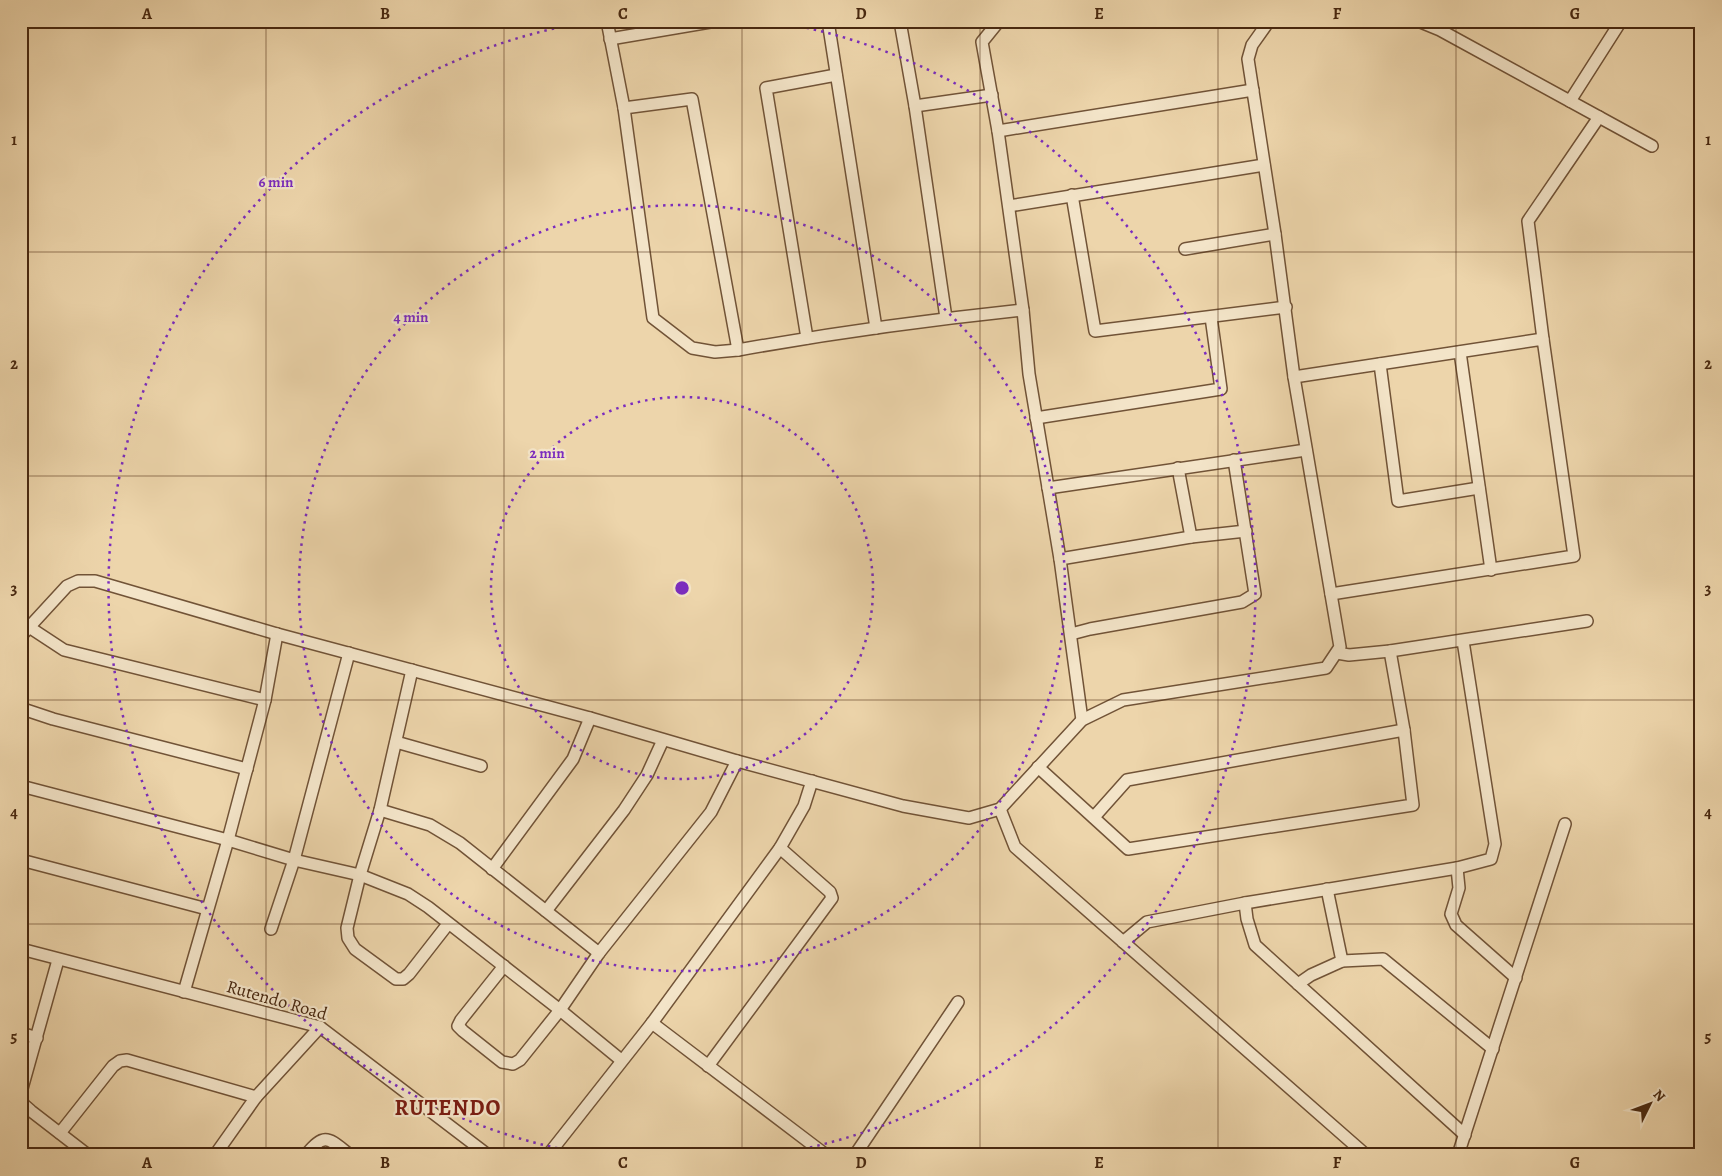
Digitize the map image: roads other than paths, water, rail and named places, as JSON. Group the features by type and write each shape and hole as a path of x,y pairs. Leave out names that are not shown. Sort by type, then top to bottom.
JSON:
{"street":[{"path":"607,21 624,108 653,318 692,348 715,352 738,350 806,338 946,318 1023,310"},
{"path":"610,39 673,25 716,21"},
{"path":"828,21 876,328"},
{"path":"903,21 901,27 915,106 946,318"},
{"path":"999,21 982,42 998,131 1023,310 1029,374 1060,560 1082,720"},
{"path":"21,636 67,586 78,580 95,581 277,634 590,718 737,761 903,806 969,818 1000,809 1082,720 1124,700 1326,668 1340,647 1294,377 1276,234 1248,58 1252,45 1268,21"},
{"path":"1418,21 1442,26 1570,101 1652,146"},
{"path":"1570,101 1621,21"},
{"path":"806,338 766,88 836,75"},
{"path":"998,131 1253,90"},
{"path":"915,106 992,95"},
{"path":"624,108 692,99 738,350"},
{"path":"1331,594 1574,556 1528,221 1599,117"},
{"path":"1009,206 1264,165"},
{"path":"1072,195 1095,331 1286,307"},
{"path":"1185,249 1276,234"},
{"path":"1036,418 1221,389 1211,317"},
{"path":"1294,377 1544,339"},
{"path":"1460,352 1491,570"},
{"path":"1380,364 1398,501 1479,488"},
{"path":"1048,488 1306,450"},
{"path":"1071,634 1242,602 1255,594 1234,460"},
{"path":"1178,468 1191,537"},
{"path":"1060,560 1191,537 1246,531"},
{"path":"1337,653 1349,655 1463,641 1587,621"},
{"path":"29,626 64,650 265,700"},
{"path":"184,992 228,840 265,700 277,634"},
{"path":"1123,942 1147,922 1245,903 1457,868 1490,859 1495,844 1463,641"},
{"path":"1038,767 1128,849 1413,804 1404,730 1390,650"},
{"path":"271,929 294,860 349,653"},
{"path":"412,670 380,810 360,875 347,928 348,938 355,949 396,979 403,979 448,924"},
{"path":"21,706 26,710 53,720 247,769"},
{"path":"492,869 572,759 590,718"},
{"path":"1094,817 1127,780 1404,730"},
{"path":"546,912 624,810 647,775 663,740"},
{"path":"396,742 481,766"},
{"path":"504,966 458,1026 502,1062 513,1064 520,1060 560,1010 599,953 711,812 737,761"},
{"path":"548,1155 652,1023 780,848 804,806 812,781"},
{"path":"21,786 228,840 294,860 360,875 408,894 428,907 504,966 621,1060"},
{"path":"1000,809 1015,847 1366,1155"},
{"path":"380,810 430,825 460,843 599,953"},
{"path":"1458,1155 1565,824"},
{"path":"708,1066 832,898 830,892 780,848"},
{"path":"21,860 207,909"},
{"path":"1457,868 1459,888 1451,914 1456,925 1516,978"},
{"path":"1327,889 1342,961"},
{"path":"1245,903 1247,919 1255,945 1466,1135"},
{"name":"Rutendo Road","path":"21,949 320,1027 488,1155"},
{"path":"1298,984 1342,961 1382,959 1492,1049"},
{"path":"21,1092 58,960"},
{"path":"855,1155 958,1002"},
{"path":"652,1023 826,1155"},
{"path":"215,1155 256,1097 320,1027"},
{"path":"21,1034 37,1038"},
{"path":"60,1133 113,1066 120,1061 127,1060 256,1097"},
{"path":"21,1097 23,1104 31,1112 88,1155"},
{"path":"306,1155 316,1142 322,1139 331,1140 350,1155"}],"district":[{"name":"RUTENDO","path":"448,1108"}]}
